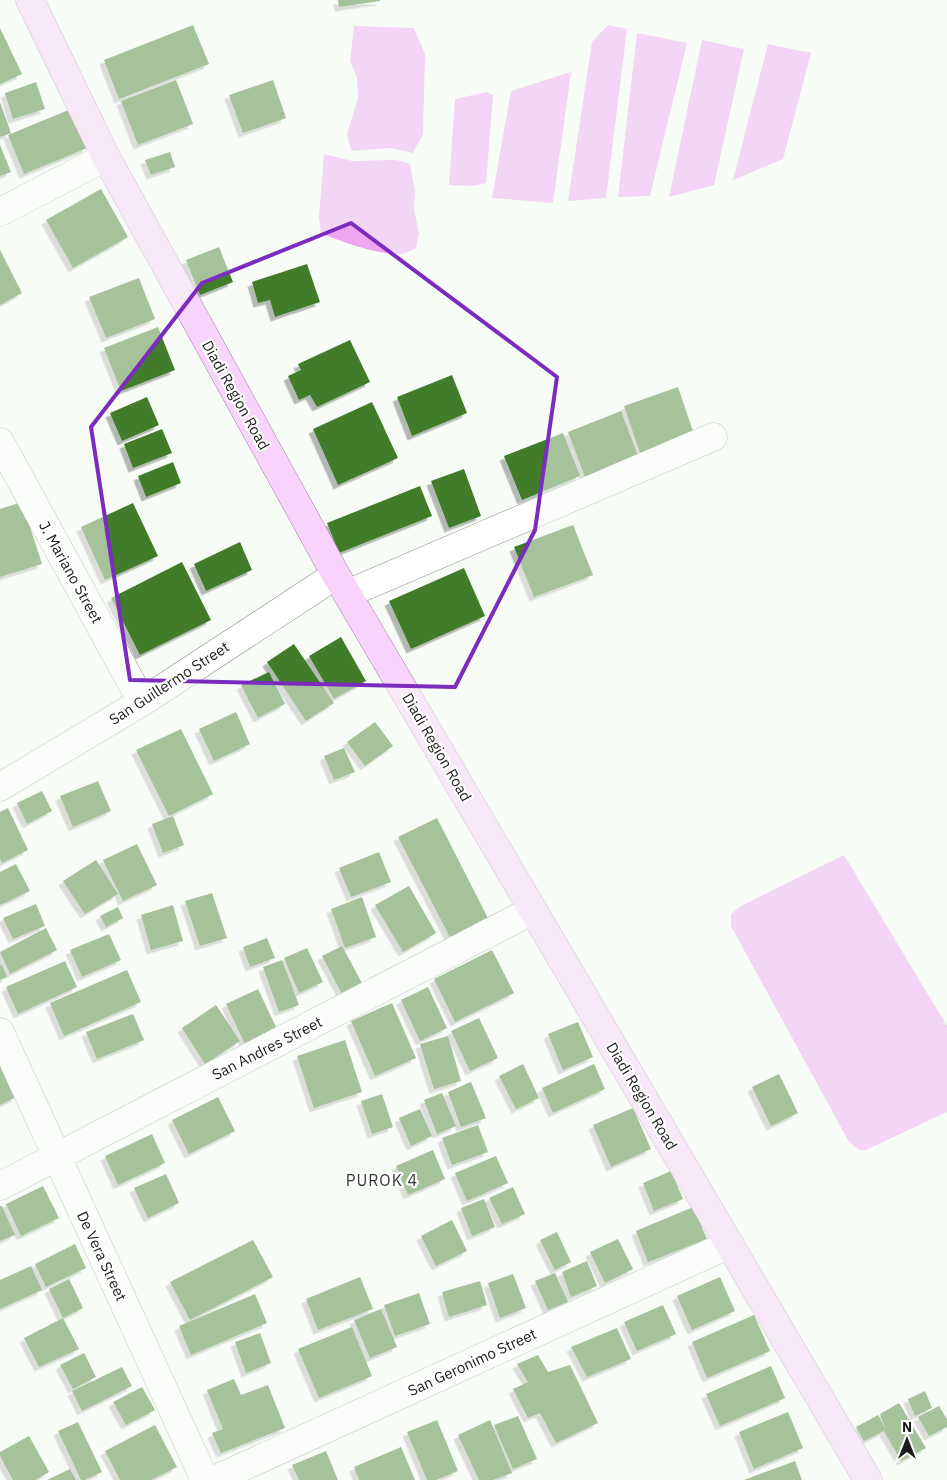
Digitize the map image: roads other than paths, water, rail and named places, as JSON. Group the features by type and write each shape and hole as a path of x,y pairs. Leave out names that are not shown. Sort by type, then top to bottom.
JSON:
{"main road":[{"name":"Diadi Region Road","path":"30,0 106,157 341,584 868,1480"}],"street":[{"path":"0,212 106,157"},
{"name":"San Guillermo Street","path":"0,787 341,584 713,437"},
{"name":"J. Mariano Street","path":"0,442 142,702"},
{"name":"San Andres Street","path":"0,1186 533,910"},
{"name":"De Vera Street","path":"0,1032 205,1480"},
{"name":"San Geronimo Street","path":"214,1480 730,1244"}],"district":[{"name":"PUROK 4","path":"382,1180"}]}
